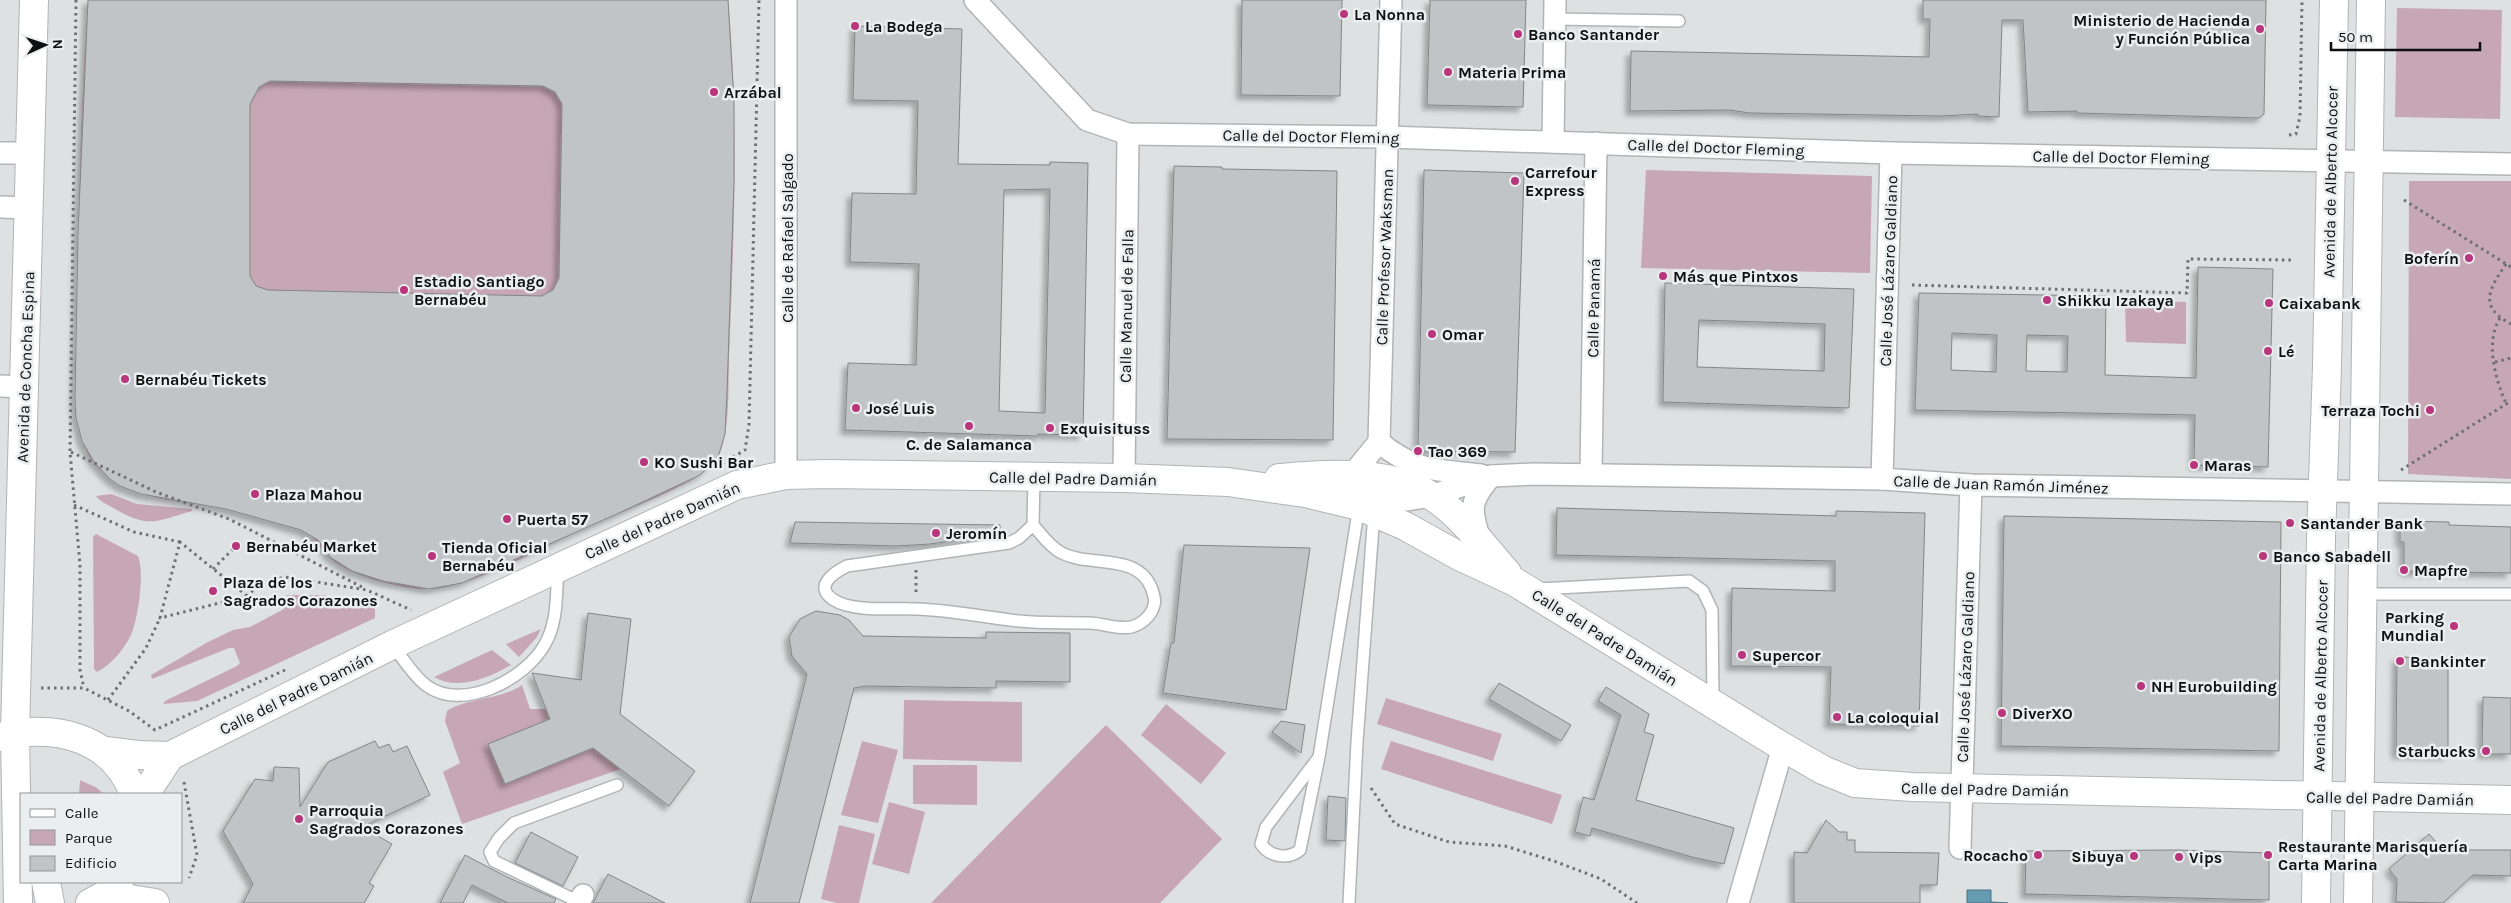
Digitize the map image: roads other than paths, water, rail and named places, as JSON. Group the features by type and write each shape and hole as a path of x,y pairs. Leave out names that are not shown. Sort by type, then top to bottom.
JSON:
{"street":[{"name":"Avenida de Concha Espina","path":"18,903 8,735 12,387 29,208 34,0"},
{"name":"Calle de Rafael Salgado","path":"786,0 786,475"},
{"name":"Calle del Doctor Fleming","path":"975,0 1087,120 1128,134 1387,137 1891,153 2511,164"},
{"name":"Calle Profesor Waksman","path":"1380,442 1391,0"},
{"name":"Avenida de Alberto Alcocer","path":"2316,903 2322,492 2327,368 2334,0"},
{"path":"2358,903 2371,0"},
{"path":"1553,142 1555,10"},
{"name":"Calle Manuel de Falla","path":"1124,478 1128,134"},
{"name":"Calle Panamá","path":"1591,473 1596,143"},
{"path":"0,153 30,153"},
{"name":"Calle José Lázaro Galdiano","path":"1882,479 1891,153"},
{"path":"0,207 29,208"},
{"path":"1352,475 1380,442 1394,454 1418,466 1437,471 1491,476"},
{"name":"Calle de Juan Ramón Jiménez","path":"1491,476 1591,473 1882,479 1971,485 2511,494"},
{"name":"Calle del Padre Damián","path":"170,756 392,645 558,566 737,485 786,475 1124,478 1228,482 1305,493 1366,509 1521,586 1784,747 1823,770 1855,783 1872,786 2511,800"},
{"name":"Calle del Padre Damián","path":"1228,482 1303,476 1352,475 1391,480 1431,496 1449,510 1521,586"},
{"name":"Calle del Padre Damián","path":"1305,493 1343,494 1398,501 1431,496 1491,476"},
{"name":"Calle del Padre Damián","path":"1480,543 1474,522 1473,504 1476,494 1491,476"},
{"name":"Calle José Lázaro Galdiano","path":"1960,848 1971,485"},
{"path":"8,735 49,733 68,736 94,744 105,751 126,776 134,793"},
{"name":"Avenida de Concha Espina","path":"8,735 28,793"},
{"path":"1738,903 1784,747"},
{"path":"105,751 170,756"},
{"path":"145,793 170,756"},
{"path":"46,883 50,903"},
{"path":"155,883 171,903"},
{"path":"105,893 155,903"}],"lane":[{"path":"1555,10 1679,21"},
{"path":"1033,525 1019,538 1009,543 847,566 834,572 827,579 824,586 834,600 849,606 938,609 1012,621 1093,623 1117,628 1132,627 1150,615 1154,606 1154,595 1149,583 1140,572 1128,565 1086,560 1059,552 1033,525 1034,478"},
{"path":"1319,757 1266,827 1261,844 1273,854 1285,857 1295,855 1300,850 1319,757 1366,509"},
{"path":"1349,903 1366,509"},
{"path":"392,645 426,686 441,694 464,695 508,682 545,645 554,620 558,566"},
{"path":"1521,586 1689,581 1703,591 1712,610 1713,704"},
{"path":"2362,594 2511,594"},
{"path":"580,900 494,861 490,852 499,838 514,823 616,785"}],"water":[{"path":"1967,890 1991,890 1991,902 2008,903 1967,903"}],"place":[{"name":"La Nonna","path":"1344,14"},
{"name":"La Bodega","path":"855,26"},
{"name":"Ministerio de Hacienda y Función Pública","path":"2260,29"},
{"name":"Banco Santander","path":"1518,34"},
{"name":"Materia Prima","path":"1448,72"},
{"name":"Arzábal","path":"714,92"},
{"name":"Carrefour Express","path":"1515,181"},
{"name":"Boferín","path":"2469,258"},
{"name":"Más que Pintxos","path":"1663,276"},
{"name":"Estadio Santiago Bernabéu","path":"404,290"},
{"name":"Shikku Izakaya","path":"2047,300"},
{"name":"Caixabank","path":"2269,303"},
{"name":"Omar","path":"1432,334"},
{"name":"Lé","path":"2268,351"},
{"name":"Bernabéu Tickets","path":"125,379"},
{"name":"José Luis","path":"856,408"},
{"name":"Terraza Tochi","path":"2430,410"},
{"name":"C. de Salamanca","path":"969,426"},
{"name":"Exquisituss","path":"1050,428"},
{"name":"Tao 369","path":"1418,451"},
{"name":"KO Sushi Bar","path":"644,462"},
{"name":"Maras","path":"2194,465"},
{"name":"Plaza Mahou","path":"255,494"},
{"name":"Puerta 57","path":"507,519"},
{"name":"Santander Bank","path":"2290,523"},
{"name":"Jeromín","path":"936,533"},
{"name":"Bernabéu Market","path":"236,546"},
{"name":"Tienda Oficial Bernabéu","path":"432,556"},
{"name":"Banco Sabadell","path":"2263,556"},
{"name":"Mapfre","path":"2404,570"},
{"name":"Plaza de los Sagrados Corazones","path":"213,591"},
{"name":"Parking Mundial","path":"2454,626"},
{"name":"Supercor","path":"1742,655"},
{"name":"Bankinter","path":"2400,661"},
{"name":"NH Eurobuilding","path":"2141,686"},
{"name":"DiverXO","path":"2002,713"},
{"name":"La coloquial","path":"1837,717"},
{"name":"Starbucks","path":"2486,751"},
{"name":"Parroquia Sagrados Corazones","path":"299,819"},
{"name":"Rocacho","path":"2038,855"},
{"name":"Restaurante Marisquería Carta Marina","path":"2268,855"},
{"name":"Sibuya","path":"2134,856"},
{"name":"Vips","path":"2179,857"}]}
